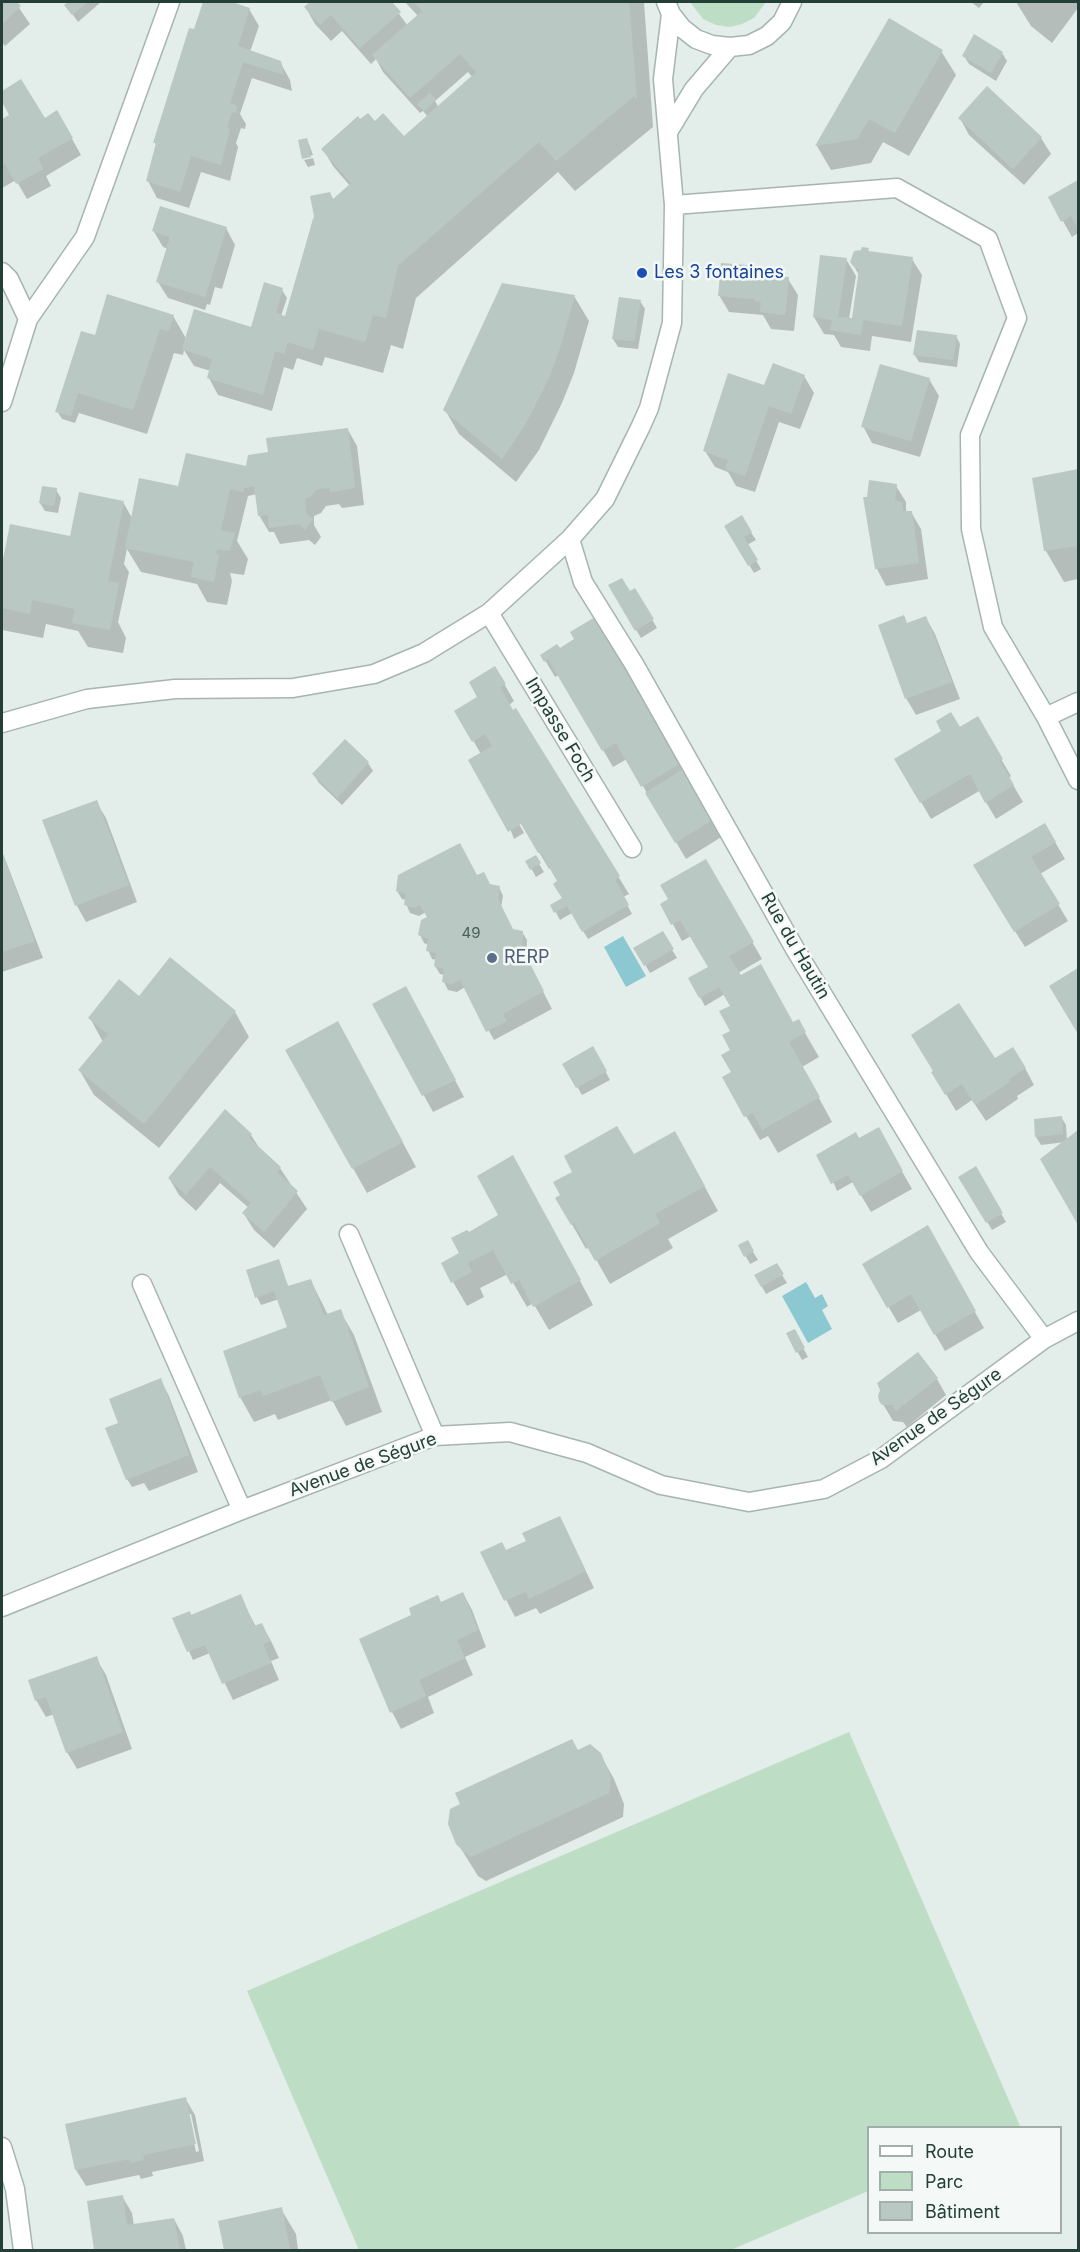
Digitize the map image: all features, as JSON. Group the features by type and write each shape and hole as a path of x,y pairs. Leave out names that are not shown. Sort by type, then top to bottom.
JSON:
{"street":[{"path":"2,402 28,319 85,237 170,2"},
{"path":"669,8 682,28 696,39 730,48 750,45 767,36 782,22 792,2"},
{"path":"2,723 87,699 175,689 293,688 374,674 424,653 489,613 570,539 605,499 649,408 672,323 674,205 663,79 669,8"},
{"path":"668,132 694,89 730,48"},
{"path":"674,205 897,188 988,239 1017,318 970,435 971,529 993,627 1046,717 1078,780"},
{"path":"2,272 9,279 28,319"},
{"name":"Rue du Hautin","path":"570,539 583,582 634,664 795,949 979,1252 1044,1339"},
{"name":"Impasse Foch","path":"489,613 632,848"},
{"path":"1046,717 1078,702"},
{"path":"349,1234 435,1436"},
{"path":"142,1284 242,1510"},
{"name":"Avenue de Ségure","path":"2,1607 242,1510 435,1436 510,1432 587,1453 661,1485 749,1502 824,1489 881,1459 1044,1339 1078,1321"},
{"path":"2,2146 15,2189 23,2250"}],"green space":[{"path":"690,2 766,2 754,18 730,27 716,25 703,19"},
{"path":"849,1732 1020,2126 867,2126 867,2191 731,2250 359,2250 247,1991"}],"water":[{"path":"623,936 646,976 626,987 604,947"},
{"path":"806,1282 815,1298 822,1294 828,1306 822,1310 832,1329 808,1343 782,1296"}],"building":[{"path":"2,2 17,2 21,6 2,24"},
{"path":"68,2 88,2 72,15 64,5"},
{"path":"203,2 232,2 250,8 238,46 281,61 284,75 243,62 230,103 237,106 236,113 232,112 227,128 230,129 221,165 191,156 180,192 146,181 156,143 153,143 189,28 194,29"},
{"path":"310,2 392,2 401,12 360,48 331,15 320,25 304,7"},
{"path":"414,2 629,2 637,99 634,96 556,161 539,142 398,266 386,318 373,315 365,342 319,329 313,350 288,342 284,354 275,351 263,395 207,378 212,359 182,349 194,309 251,327 264,282 283,288 276,313 285,316 314,216 310,196 330,192 333,199 351,183 321,149 358,116 360,119 368,113 375,121 383,113 404,136 476,72 460,54 410,98 372,55 422,11"},
{"path":"889,18 943,50 895,133 869,119 857,139 815,146"},
{"path":"974,34 1003,52 991,73 962,56"},
{"path":"21,79 45,118 57,110 73,138 38,158 43,169 16,184 5,164 2,166 2,119 9,115 2,102 2,91"},
{"path":"987,86 1042,137 1013,169 958,118"},
{"path":"430,93 436,100 424,111 417,104"},
{"path":"307,138 311,157 302,159 298,140"},
{"path":"1078,180 1078,229 1071,216 1061,222 1048,197"},
{"path":"160,206 227,227 205,297 156,282 170,237 152,231"},
{"path":"862,247 869,248 868,251 913,257 902,326 863,320 861,335 830,330 832,320 813,317 820,255 847,258 838,317 852,318 859,269 850,262 854,251 861,250"},
{"path":"721,263 747,265 747,273 789,277 785,315 760,312 761,302 754,301 754,299 718,296"},
{"path":"502,283 575,295 549,378 525,425 502,459 443,410"},
{"path":"107,294 174,315 169,331 160,329 133,410 78,393 71,416 55,412 81,331 95,335"},
{"path":"619,297 641,300 634,341 612,339"},
{"path":"917,330 957,335 953,360 913,355"},
{"path":"773,363 805,375 791,414 769,406 745,476 725,469 728,460 703,451 728,373 764,385"},
{"path":"880,364 930,378 911,441 861,427"},
{"path":"348,428 355,488 330,492 330,488 317,489 305,499 306,513 313,519 305,530 299,524 269,528 268,515 258,516 254,486 244,488 243,492 230,489 221,530 235,533 230,551 217,549 216,554 219,555 214,582 191,577 194,562 125,548 139,478 178,486 186,453 246,466 248,455 268,452 266,438"},
{"path":"1078,469 1078,546 1044,551 1032,478"},
{"path":"869,480 897,484 895,500 902,502 903,511 912,511 919,563 875,569 863,497 867,497"},
{"path":"42,486 57,488 54,506 39,503"},
{"path":"79,492 124,501 108,581 119,583 110,630 72,623 75,609 32,600 30,614 2,608 2,564 10,524 70,536"},
{"path":"742,515 752,532 744,537 758,560 748,566 724,526"},
{"path":"622,578 630,591 635,588 654,619 635,631 608,585"},
{"path":"904,615 907,623 926,616 952,682 905,699 878,625"},
{"path":"595,617 681,763 641,787 616,743 602,751 548,659 544,662 540,655 557,644 560,648 574,639 570,632"},
{"path":"495,666 506,684 500,687 513,710 516,708 620,876 615,880 629,905 582,932 567,906 554,913 550,905 562,898 553,884 557,881 521,824 508,832 468,760 492,746 485,734 472,742 454,711 477,697 469,682"},
{"path":"951,712 960,727 978,716 1003,759 1000,761 1014,785 985,803 970,774 920,803 894,759 941,731 936,721"},
{"path":"345,739 369,762 337,798 312,774"},
{"path":"685,768 714,819 675,843 645,793"},
{"path":"97,800 129,885 75,906 42,820"},
{"path":"1045,823 1056,842 1031,857 1060,904 1014,932 973,865"},
{"path":"460,843 477,875 484,872 490,884 500,886 498,899 513,929 523,931 522,948 544,991 503,1014 507,1021 486,1032 460,980 452,984 442,982 444,969 434,966 436,953 426,951 428,939 418,935 421,920 427,917 420,905 414,908 404,905 406,894 396,891 398,875"},
{"path":"2,853 35,941 2,952"},
{"path":"536,855 541,863 530,870 525,861"},
{"path":"706,859 754,942 729,956 741,975 761,964 793,1022 799,1019 806,1032 789,1042 820,1097 762,1130 753,1113 744,1117 722,1077 731,1072 721,1055 730,1050 722,1035 730,1031 719,1011 730,1006 719,987 699,998 688,978 708,967 680,920 671,925 660,904 668,899 660,885"},
{"path":"663,931 674,949 644,966 633,948"},
{"path":"170,957 236,1011 144,1124 78,1070 108,1034 88,1018 119,979 139,996"},
{"path":"1078,968 1078,1034 1049,986"},
{"path":"406,986 456,1080 422,1096 372,1004"},
{"path":"959,1003 995,1058 1013,1047 1026,1068 1009,1079 1010,1082 975,1105 962,1084 945,1095 911,1035"},
{"path":"338,1021 403,1142 352,1169 285,1050"},
{"path":"593,1046 607,1071 576,1088 562,1064"},
{"path":"225,1109 252,1134 249,1138 281,1167 277,1172 298,1191 264,1232 242,1213 251,1203 210,1167 186,1195 168,1178"},
{"path":"1062,1116 1063,1134 1035,1137 1034,1119"},
{"path":"617,1126 634,1154 675,1131 705,1186 655,1214 660,1223 595,1261 574,1223 571,1225 555,1198 560,1195 553,1182 572,1172 564,1156"},
{"path":"879,1127 903,1171 860,1196 848,1175 831,1184 816,1155 856,1132 859,1138"},
{"path":"1078,1130 1078,1225 1040,1159"},
{"path":"513,1155 581,1280 533,1307 519,1280 511,1284 493,1250 468,1263 472,1272 451,1283 441,1263 459,1253 451,1238 467,1230 469,1232 498,1215 477,1176"},
{"path":"976,1166 1003,1213 986,1223 958,1177"},
{"path":"928,1225 976,1311 934,1335 911,1294 887,1308 862,1264"},
{"path":"748,1240 754,1251 744,1257 738,1245"},
{"path":"279,1259 288,1286 311,1279 324,1315 341,1309 369,1387 331,1402 320,1375 263,1396 260,1390 239,1398 223,1351 287,1327 274,1291 255,1298 246,1270"},
{"path":"777,1263 784,1274 761,1287 754,1275"},
{"path":"795,1329 805,1348 796,1353 786,1333"},
{"path":"918,1352 938,1378 896,1411 892,1405 882,1405 879,1401 880,1390 877,1383"},
{"path":"161,1378 189,1455 126,1480 105,1428 118,1423 109,1399"},
{"path":"560,1516 586,1571 529,1599 526,1592 504,1601 480,1552 502,1542 506,1550 526,1541 522,1533"},
{"path":"463,1592 478,1630 457,1640 465,1658 419,1680 426,1696 390,1713 359,1639 411,1615 409,1608 438,1595 441,1602"},
{"path":"241,1594 254,1626 262,1623 270,1641 263,1644 271,1663 222,1684 205,1645 187,1652 172,1618 190,1611 191,1615"},
{"path":"97,1656 123,1732 66,1753 46,1697 35,1701 28,1680"},
{"path":"572,1739 578,1750 590,1744 601,1753 611,1778 609,1793 471,1857 456,1844 448,1824 450,1809 460,1804 455,1793"},
{"path":"186,2097 196,2144 143,2155 144,2160 130,2163 129,2159 75,2170 65,2124"},
{"path":"123,2195 127,2225 174,2218 180,2250 94,2250 87,2201"},
{"path":"282,2207 290,2250 224,2250 218,2221"}],"place":[{"name":"Les 3 fontaines","path":"642,273"},
{"name":"RERP","path":"492,958"}]}
